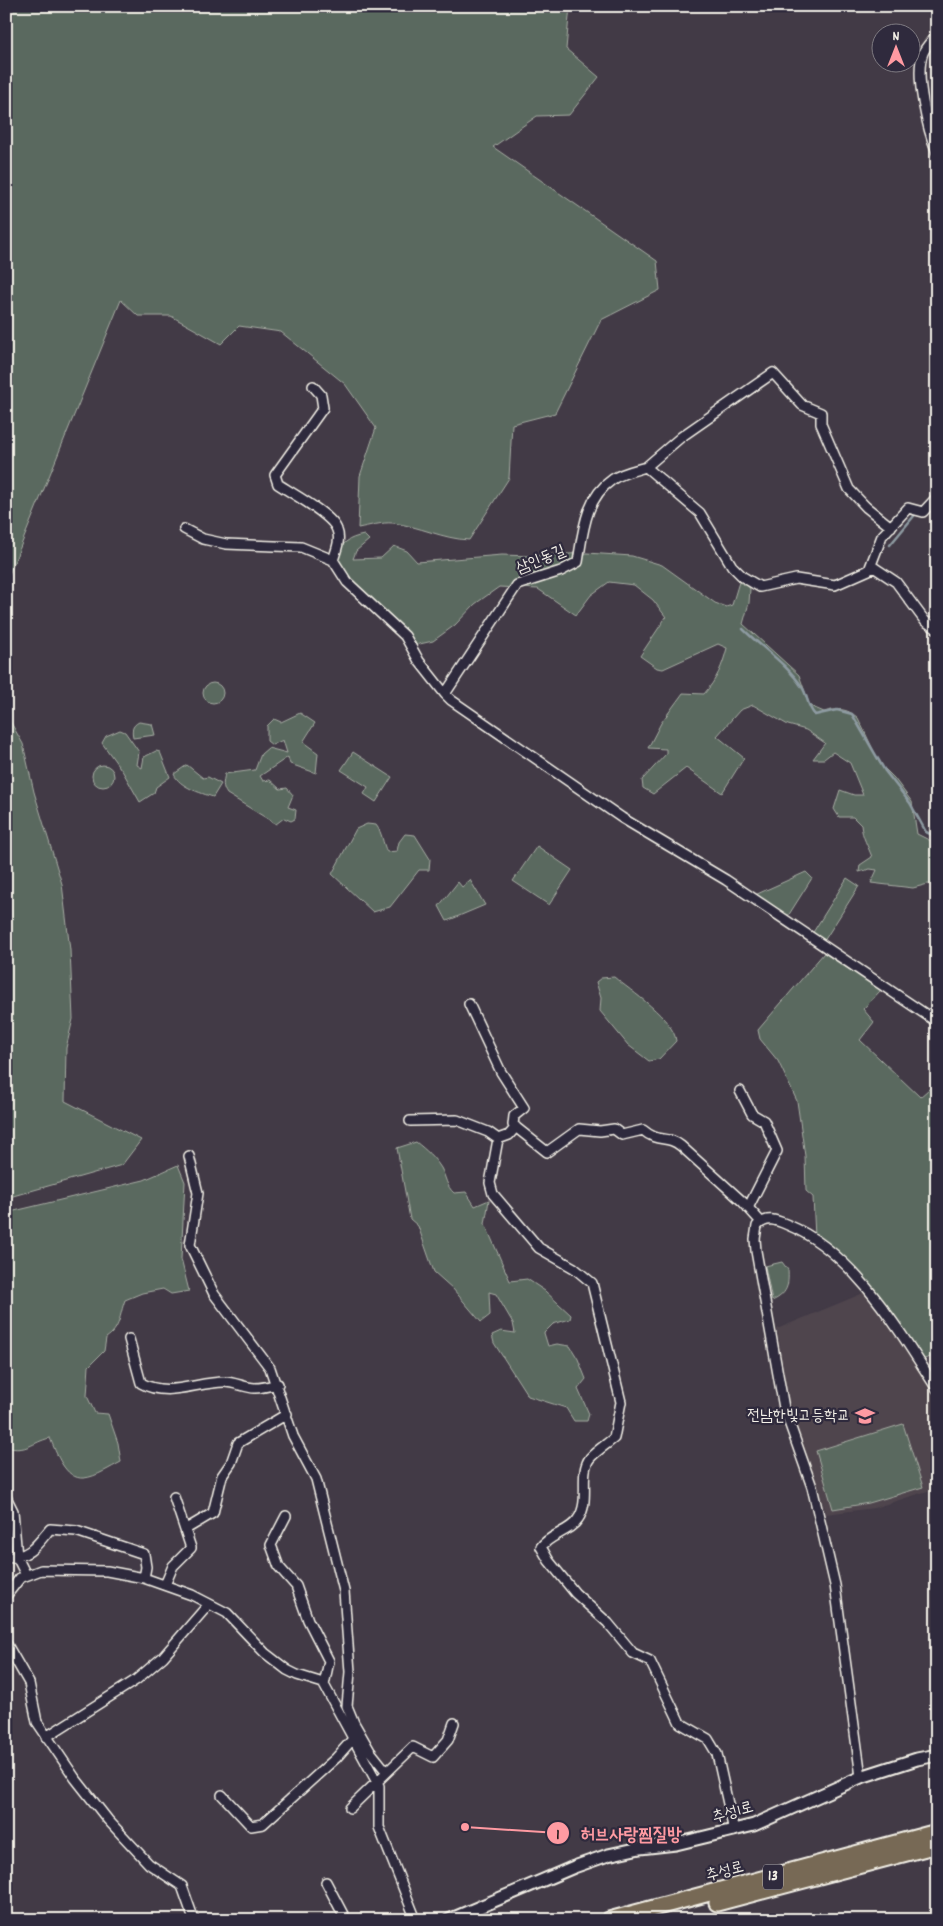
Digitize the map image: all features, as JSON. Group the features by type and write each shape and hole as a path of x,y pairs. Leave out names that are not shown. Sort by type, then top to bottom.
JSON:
{"main road":[{"name":"추성로","path":"609,1920 937,1832"},
{"name":"추성로","path":"650,1920 937,1845"}],"street":[{"path":"937,34 923,53 920,73 930,136 937,152"},
{"path":"891,527 866,507 850,489 821,424 821,413 802,404 774,372 688,431 646,467 700,513 732,566 743,577 760,587 796,578 835,585 869,570 882,536 891,527 908,508 923,512 937,497"},
{"path":"313,386 321,395 323,408 275,476 278,484 327,517 337,528 338,543 333,560"},
{"name":"삼인동길","path":"445,694 517,585 561,571 578,562 585,518 597,494 614,479 646,467"},
{"path":"184,528 203,539 226,544 301,547 333,560 347,582 405,636 419,661 451,700 622,818 726,880 937,1022"},
{"path":"872,566 896,582 925,621 937,629"},
{"path":"469,1004 501,1072 524,1108 514,1116 513,1124 547,1152 579,1129 600,1131 614,1129 622,1135 643,1130 652,1138 668,1139 681,1146 761,1222"},
{"path":"740,1091 752,1114 764,1121 777,1151 748,1208"},
{"path":"410,1121 456,1120 488,1132 498,1138 509,1135 516,1127"},
{"path":"498,1138 490,1183 493,1194 539,1248 574,1268 592,1283 621,1402 614,1438 589,1458 585,1475 583,1510 577,1521 546,1540 541,1547 549,1561 575,1592 608,1623 633,1653 650,1661 680,1723 708,1739 717,1754 734,1831"},
{"path":"189,1156 198,1193 190,1235 192,1250 214,1294 270,1368 278,1384 293,1436 316,1479 343,1585 350,1672 347,1699 349,1711 370,1751 386,1771"},
{"path":"761,1222 774,1220 791,1226 816,1242 846,1267 870,1292 937,1389"},
{"path":"761,1222 755,1232 756,1251 780,1384 790,1426 812,1487 835,1585 861,1777"},
{"path":"129,1339 141,1384 147,1387 177,1389 208,1383 227,1382 254,1388 278,1384"},
{"path":"186,1529 213,1513 222,1476 231,1463 238,1443 287,1414"},
{"path":"6,1497 13,1511 17,1557 26,1576"},
{"path":"165,1585 173,1566 191,1548 174,1497"},
{"path":"286,1516 271,1545 279,1567 296,1586 308,1620 329,1661 324,1685 352,1740 379,1786 379,1827 416,1920"},
{"path":"6,1558 17,1557 33,1550 50,1529 76,1531 144,1554 146,1567 144,1578"},
{"path":"6,1596 20,1578 42,1570 89,1570 122,1573 144,1578 192,1595 232,1617 265,1653 287,1670 324,1685"},
{"path":"46,1737 136,1680 163,1657 209,1604"},
{"path":"6,1643 29,1684 37,1722 46,1737 98,1808 120,1834 157,1870 182,1886 194,1920"},
{"path":"350,1808 386,1771 413,1747 433,1757 448,1740 454,1723"},
{"path":"222,1795 251,1826 263,1824 336,1758 352,1740"},
{"name":"추성1로","path":"449,1920 542,1879 608,1855 640,1848 676,1844 754,1825 861,1777 917,1759 937,1755"},
{"path":"326,1882 346,1920"}],"shaded area":[{"name":"전남한빛고등학교","path":"866,1292 887,1319 937,1393 937,1488 874,1508 826,1514 788,1400 777,1329"}],"green space":[{"path":"6,6 570,6 566,49 599,77 569,115 537,116 493,147 657,261 660,290 601,320 555,413 512,424 509,478 469,540 393,523 358,528 360,476 376,428 345,384 281,332 239,326 221,344 171,316 138,316 121,300 6,582"},
{"path":"364,535 369,540 356,551 353,559 381,558 394,546 407,551 417,562 502,555 531,556 587,553 632,556 662,565 715,603 726,607 732,605 739,582 745,582 750,589 749,603 743,624 799,675 810,706 824,712 833,710 846,711 858,718 880,764 894,778 912,802 917,834 937,844 937,885 928,884 913,888 871,883 877,870 870,869 859,872 860,865 872,857 861,825 853,817 839,817 834,809 840,790 854,795 863,795 850,763 833,752 824,759 813,759 825,743 806,730 788,725 753,705 740,710 717,736 744,758 722,793 686,768 653,794 643,788 642,780 666,754 666,749 648,748 661,723 683,693 704,694 719,672 727,648 718,644 663,669 657,668 640,656 666,617 653,600 634,585 609,582 591,595 576,615 538,589 499,587 475,604 455,625 433,641 415,645 350,579 336,558 340,548 346,542"},
{"path":"213,683 220,686 223,693 220,700 213,703 206,700 203,693 206,686"},
{"path":"300,713 315,723 303,742 318,753 316,773 290,764 288,757 260,776 263,781 270,780 280,789 287,788 293,795 288,807 296,810 295,819 291,821 284,818 276,824 227,794 223,782 224,777 225,774 255,770 261,754 268,748 287,753 283,740 272,745 267,741 267,726 274,719 281,722"},
{"path":"6,714 23,744 34,792 62,884 70,950 73,1019 66,1048 65,1101 141,1140 122,1165 6,1198"},
{"path":"139,722 152,724 155,735 133,738 133,727"},
{"path":"120,730 125,732 139,752 137,765 142,768 144,757 156,751 160,752 170,777 156,787 154,793 140,802 123,772 102,743 106,736"},
{"path":"353,752 392,777 376,802 364,794 368,787 341,770"},
{"path":"103,765 111,768 114,776 111,784 103,787 95,784 92,776 95,768"},
{"path":"187,765 203,778 208,777 221,784 213,797 191,789 177,779 174,774"},
{"path":"367,824 376,825 387,852 397,851 399,842 405,834 415,835 430,859 429,870 419,870 390,907 373,912 332,874 356,829"},
{"path":"537,846 572,870 549,905 513,881"},
{"path":"806,872 812,878 788,916 755,895"},
{"path":"847,878 859,886 824,941 812,934"},
{"path":"470,880 485,905 447,921 439,906 458,882 462,887"},
{"path":"824,953 881,990 863,1009 874,1022 860,1040 920,1097 937,1082 937,1355 921,1360 900,1330 815,1237 813,1197 806,1191 805,1156 797,1101 778,1061 760,1039 758,1030"},
{"path":"614,977 651,1006 668,1024 673,1033 676,1041 659,1059 649,1061 628,1045 600,1011 601,998 596,982 601,978"},
{"path":"416,1142 438,1164 454,1193 466,1192 475,1206 489,1200 485,1224 510,1281 527,1279 545,1291 571,1315 570,1319 553,1324 544,1333 548,1346 557,1344 570,1346 578,1359 586,1379 578,1389 589,1414 587,1421 574,1421 566,1408 528,1396 494,1343 492,1335 501,1331 515,1333 513,1323 496,1294 489,1292 490,1315 481,1322 453,1289 434,1272 418,1226 410,1219 397,1148"},
{"path":"178,1165 185,1182 181,1259 189,1291 171,1294 163,1289 142,1293 125,1300 117,1326 106,1338 104,1351 89,1366 87,1396 95,1413 108,1414 118,1443 121,1462 93,1476 84,1478 72,1475 66,1470 50,1438 24,1448 6,1447 6,1213 144,1180"},
{"path":"782,1262 788,1270 786,1289 772,1301 765,1266"},
{"path":"903,1424 923,1487 869,1503 833,1509 816,1451"}],"waterway":[{"path":"890,545 914,516"},
{"path":"743,629 796,679 804,690 810,709 815,715 837,710 852,714 885,771 910,803 926,832 937,837"}],"place":[{"name":"전남한빛고등학교","path":"865,1416"},
{"name":"허브사랑찜질방","path":"465,1827"}]}
